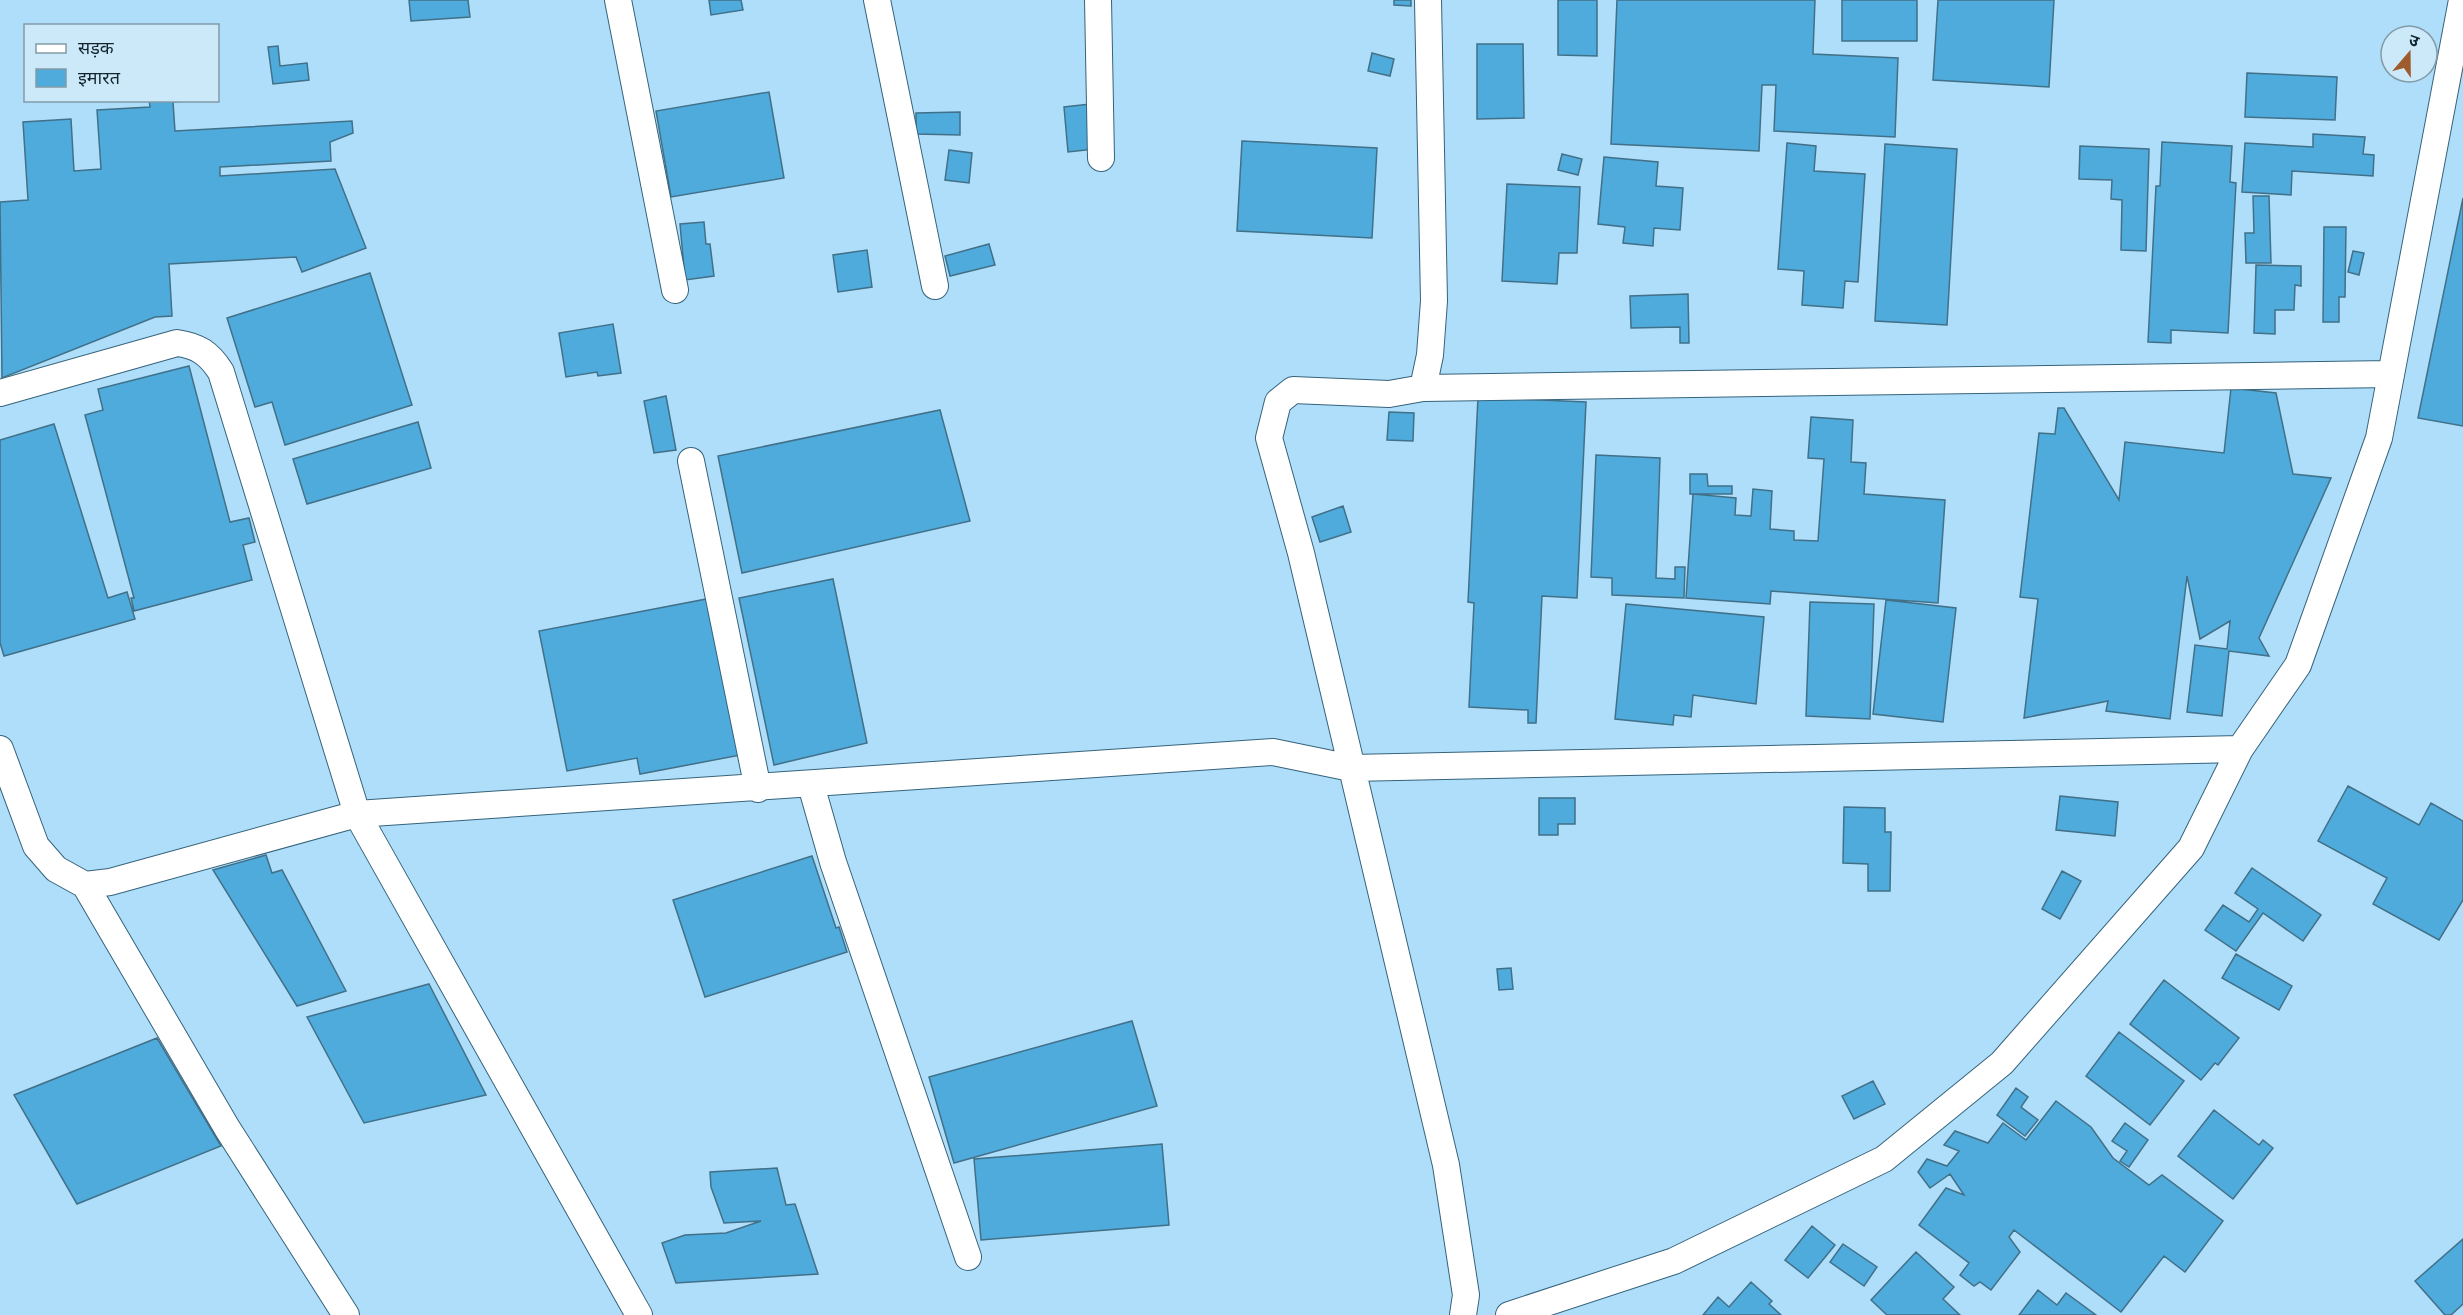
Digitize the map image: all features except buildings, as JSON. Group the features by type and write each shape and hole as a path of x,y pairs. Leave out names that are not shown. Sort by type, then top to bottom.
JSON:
{"street":[{"path":"618,0 675,290"},
{"path":"877,0 934,286"},
{"path":"1098,0 1101,158"},
{"path":"1423,388 1430,355 1434,301 1428,0"},
{"path":"1509,1315 1674,1261 1884,1159 2002,1063 2191,848 2240,749 2298,665 2379,438 2462,0"},
{"path":"0,393 177,343 195,345 212,358 221,372 357,814 639,1315"},
{"path":"1463,1315 1466,1295 1446,1165 1301,553 1269,438 1278,402 1293,390 1389,394 1423,388 2391,374"},
{"path":"691,461 758,789"},
{"path":"0,749 36,846 56,869 85,885 227,1128 346,1315"},
{"path":"85,885 110,882 357,814 758,789 1273,752 1351,768 2240,749"},
{"path":"811,785 833,862 968,1257"}]}
